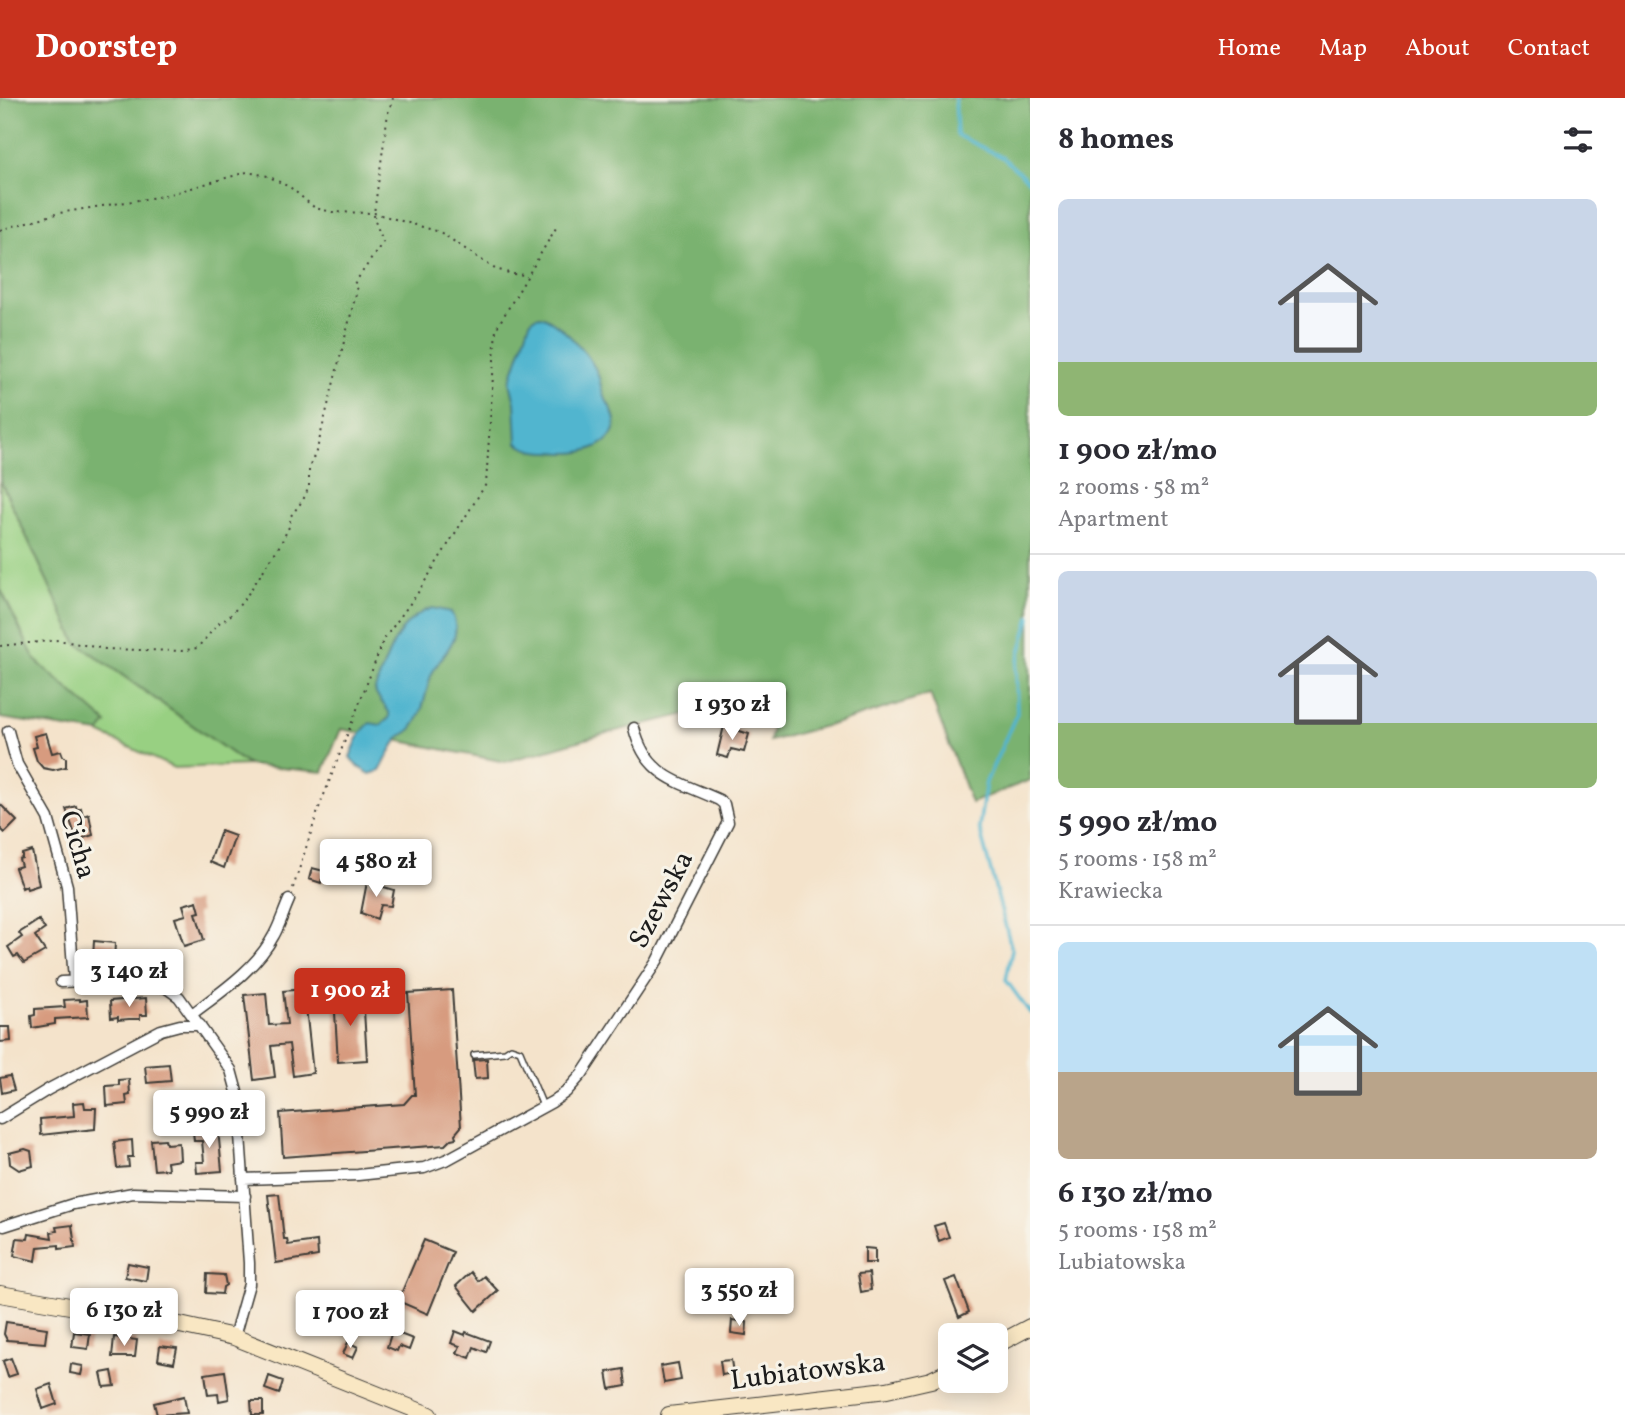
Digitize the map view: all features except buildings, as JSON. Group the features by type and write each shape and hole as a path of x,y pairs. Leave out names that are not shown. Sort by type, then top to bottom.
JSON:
{"street":[{"name":"Szewska","path":"243,1179 358,1175 424,1168 448,1159 543,1106 566,1092 582,1074 651,970 728,822 724,804 719,800 668,778 654,768 643,754 634,728"},
{"name":"Cicha","path":"8,731 17,764 48,818 67,886 74,980"},
{"path":"192,1014 226,989 261,954 273,936 289,900"},
{"path":"61,982 74,980 143,983 165,987 179,998 192,1014 231,1070 245,1196 249,1284 234,1337"},
{"path":"0,1119 95,1064 161,1030 180,1025 200,1025"},
{"path":"4,1226 73,1203 133,1193 245,1196"},
{"path":"0,1294 234,1337 429,1415"},
{"path":"1008,1339 1030,1327"},
{"name":"Lubiatowska","path":"669,1415 887,1390 920,1383 938,1376"}],"lane":[{"path":"474,1055 505,1052 511,1048 520,1051 543,1106"}],"path":[{"path":"0,646 58,640 105,649 190,651 197,648 244,600 280,545 290,525 290,517 309,487 309,468 323,427 357,290 354,284 383,242 374,223 374,213 388,113 393,98"},
{"path":"0,230 59,213 163,196 247,172 268,176 291,188 316,208 332,212 374,213 440,232 495,269 528,275"},
{"path":"289,900 318,808 384,639 417,594 486,484 496,329 556,228"}],"green space":[{"path":"0,98 1030,98 1030,780 971,803 930,694 769,741 780,692 607,733 505,762 341,729 323,772 248,765 76,642 0,480"},
{"path":"0,480 76,642 248,765 174,768 99,733 106,723 35,660 0,588"},
{"path":"0,588 35,660 107,723 99,733 0,718"}],"water":[{"path":"541,316 556,324 571,338 597,371 615,424 613,432 602,444 587,450 563,453 534,450 517,443 515,403 510,382 530,322"},
{"path":"432,608 451,612 455,622 454,639 431,676 416,722 396,742 380,771 370,774 357,766 350,757 358,739 370,723 381,725 389,718 389,712 375,689 394,641 401,631 410,621"}],"waterway":[{"path":"955,98 957,135 1002,157 1030,182"},
{"path":"1030,617 1016,668 1017,713 986,782 979,827 1012,950 1006,980 1030,1013"}]}
